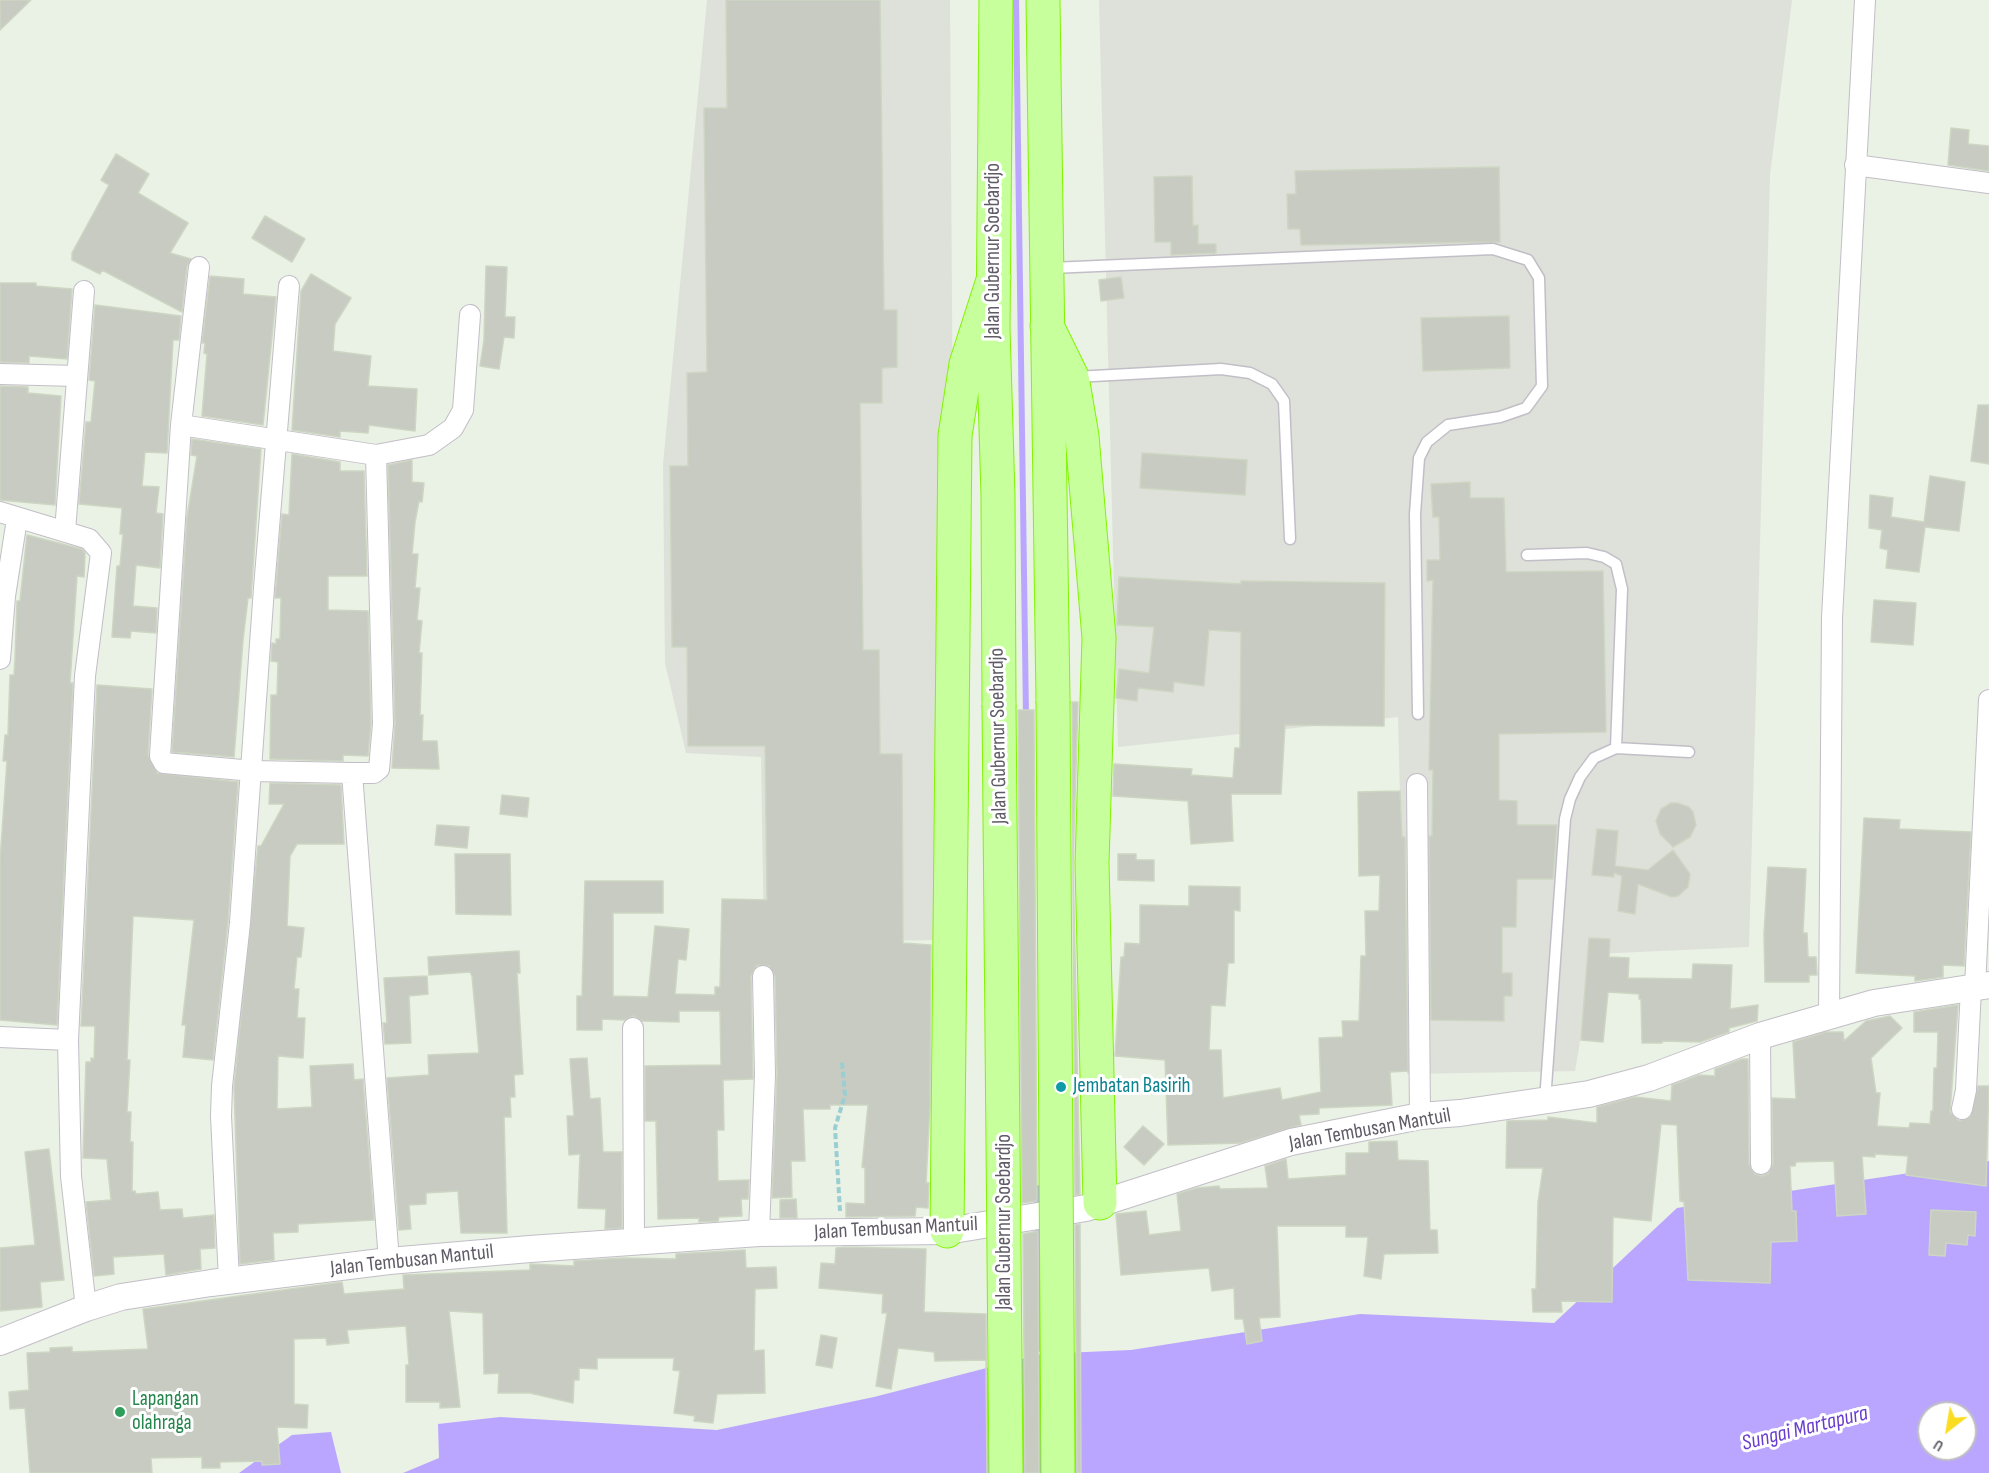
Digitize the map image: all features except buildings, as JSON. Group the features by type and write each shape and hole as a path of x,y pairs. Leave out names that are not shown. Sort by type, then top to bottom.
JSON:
{"highway":[{"name":"Jalan Gubernur Soebardjo","path":"996,0 994,277 1006,1473"},
{"path":"1043,0 1053,701 1058,1473"},
{"path":"947,1231 955,436 966,364 994,277"},
{"path":"1047,326 1072,377 1082,436 1099,638 1092,863 1100,1203"},
{"path":"954,612 998,613"}],"street":[{"path":"1829,1016 1832,618 1865,0"},
{"path":"1855,165 1989,183"},
{"path":"199,267 181,425 160,756 168,765 252,771 352,773 374,772 379,769 383,724 376,455"},
{"path":"229,1280 221,1116 252,771 276,438 290,286"},
{"path":"65,531 84,291"},
{"path":"181,425 376,455 429,445 440,439 460,419 463,410 470,315"},
{"path":"0,374 77,376"},
{"path":"0,659 8,516 88,539 101,553 86,676 68,1040 71,1176 86,1308"},
{"path":"1962,1109 1978,987 1989,700"},
{"path":"352,773 389,1262"},
{"path":"1417,784 1420,1116"},
{"path":"759,1233 765,1074 763,976"},
{"name":"Jalan Tembusan Mantuil","path":"0,1342 86,1308 142,1291 229,1280 389,1262 759,1233 947,1231 1100,1203 1292,1142 1420,1116 1589,1094 1649,1077 1760,1036 1874,1003 1978,987"},
{"path":"633,1028 634,1242"},
{"path":"1760,1036 1761,1164"},
{"path":"0,1037 68,1040"}],"lane":[{"path":"1047,269 1493,249 1528,260 1539,278 1542,386 1526,408 1500,417 1448,425 1426,442 1419,459 1414,514 1418,714"},
{"path":"1072,377 1221,369 1250,373 1272,384 1284,401 1290,539"},
{"path":"1527,555 1587,553 1604,557 1616,564 1622,589 1616,748"},
{"path":"1545,1101 1565,819 1570,799 1580,777 1594,758 1616,748 1689,752"}],"path":[{"path":"841,1233 835,1128 845,1095 842,1062"}],"shaded area":[{"path":"707,0 950,0 954,612 944,940 764,942 761,757 686,753 665,663 663,464"},
{"path":"1099,0 1792,0 1770,175 1749,947 1595,954 1575,1071 1407,1074 1398,717 1118,747"}],"water":[{"name":"Sungai Martapura","path":"1989,1161 1989,1473 403,1473 439,1458 438,1424 500,1417 717,1430 874,1397 1041,1354 1131,1350 1360,1314 1554,1323 1677,1208"},
{"path":"331,1432 341,1473 239,1473 292,1435"}],"waterway":[{"path":"1016,0 1026,716"},
{"path":"1037,1188 1037,1211"},
{"path":"1038,1221 1041,1349"}],"place":[{"name":"Jembatan Basirih","path":"1061,1087"},
{"name":"Lapangan olahraga","path":"120,1412"}]}
